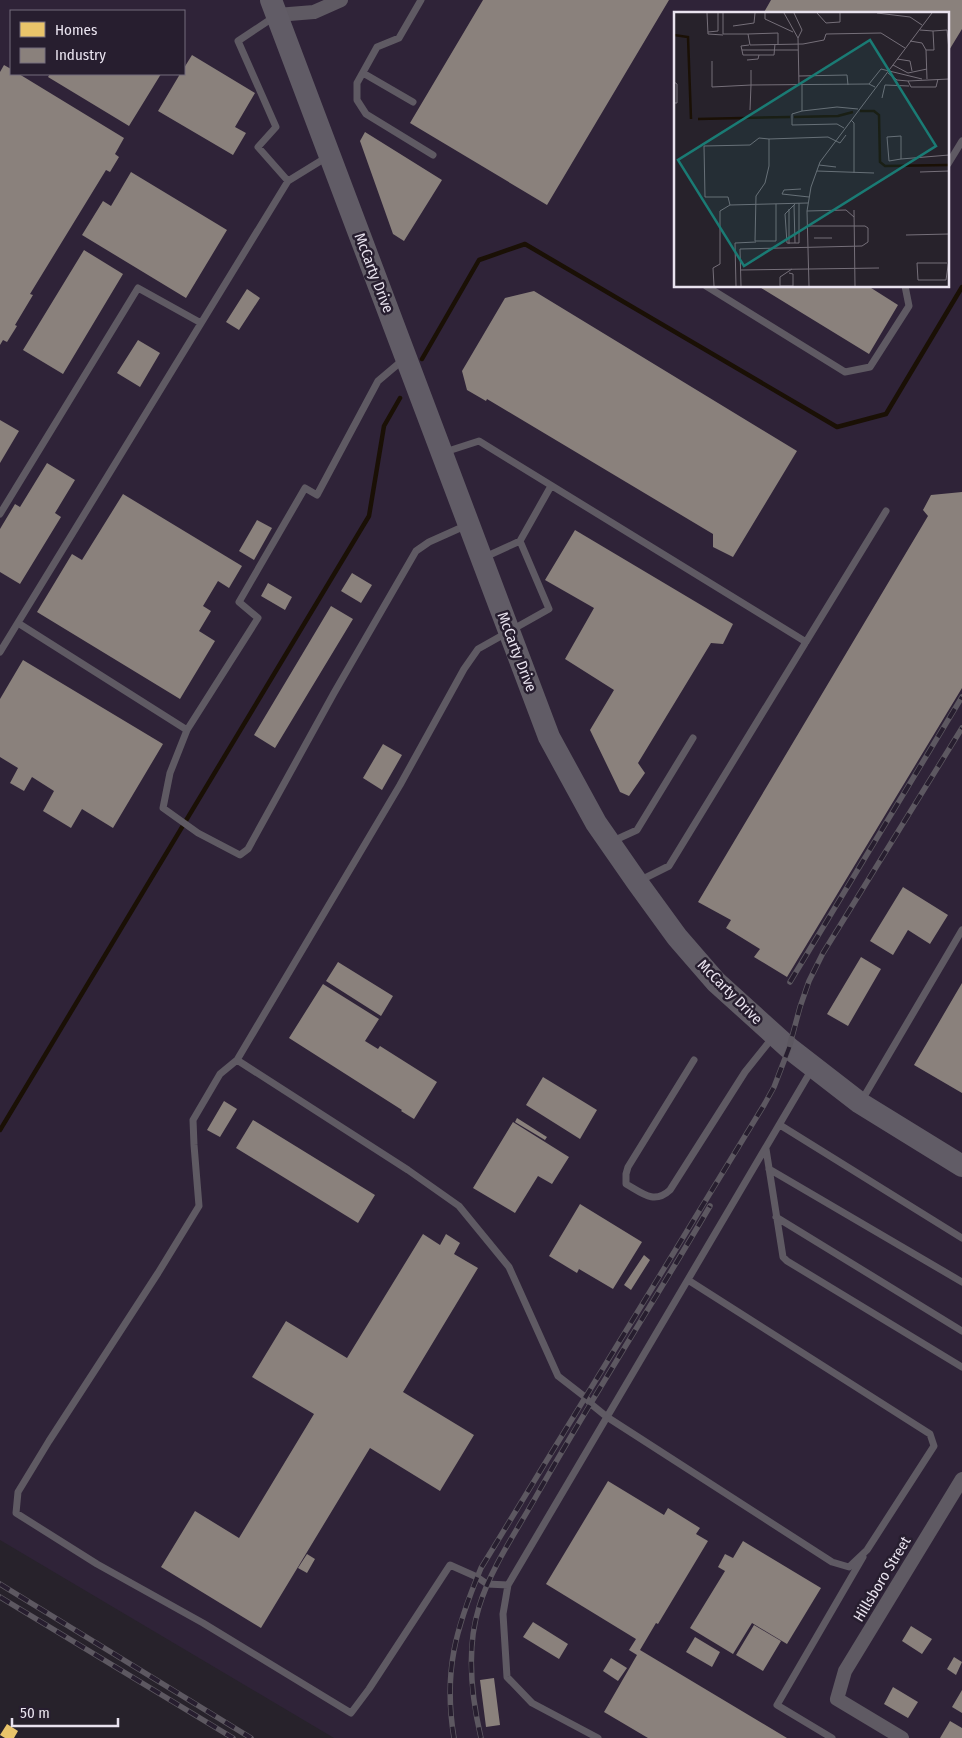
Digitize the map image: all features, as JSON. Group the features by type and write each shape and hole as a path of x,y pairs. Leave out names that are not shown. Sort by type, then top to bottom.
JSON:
{"main road":[{"name":"McCarty Drive","path":"278,5 330,155 549,737 571,778 610,843 637,882 677,936 716,982 775,1035 860,1103 961,1164"}],"street":[{"path":"278,5 314,12 341,0"},
{"name":"Hillsboro Street","path":"902,1738 837,1699 846,1671 962,1479"}],"lane":[{"path":"421,0 399,38 377,47 357,83 357,100 366,114 433,154"},
{"path":"278,5 238,41 276,127 258,147 288,181"},
{"path":"362,73 413,102"},
{"path":"950,161 962,141"},
{"path":"0,652 3,641 18,622 288,181 330,155"},
{"path":"0,514 138,288 201,323"},
{"path":"709,288 845,372 870,367 908,306 905,288"},
{"path":"406,357 378,381 317,495 305,488 239,602 258,618 188,730 170,773 163,808 192,829 240,854 248,850 334,693 416,551 429,542 469,523"},
{"path":"442,453 479,441 806,642"},
{"path":"482,558 520,541 552,486"},
{"path":"637,882 669,866 886,511"},
{"path":"508,1585 486,1584 477,1577 450,1565 368,1690 350,1712 204,1623 98,1564 16,1513 18,1492 199,1206 193,1120 220,1074 237,1060 395,793 464,669 478,649 549,608 520,541"},
{"path":"18,622 188,730"},
{"path":"610,843 637,830 693,738"},
{"path":"860,1103 962,930"},
{"path":"694,1060 628,1167 625,1179 626,1184 648,1197 663,1197 670,1190 745,1072 775,1035"},
{"path":"237,1060 408,1170 459,1206 509,1267 558,1376 607,1417 832,1562 849,1567 868,1550"},
{"path":"598,1738 532,1703 508,1677 503,1614 508,1585 814,1067"},
{"path":"780,1125 962,1238"},
{"path":"766,1149 783,1257 962,1367"},
{"path":"769,1169 962,1282"},
{"path":"776,1217 962,1331"},
{"path":"688,1280 930,1434 934,1446 868,1550 777,1705 832,1738"}],"shaded area":[{"path":"0,0 962,0 962,1738 334,1738 0,1540"}],"building: Homes":[{"path":"7,1724 18,1731 14,1738 5,1738 0,1735"}],"building: Industry":[{"path":"483,0 669,0 547,205 410,123"},
{"path":"771,0 962,0 962,29 950,49 950,12 764,12"},
{"path":"192,55 255,93 235,127 246,133 233,155 158,111 179,75 185,75 185,66"},
{"path":"4,65 10,68 10,75 21,75 124,138 115,154 119,157 110,172 106,170 30,294 33,295 7,342 3,340 0,345 0,72"},
{"path":"49,75 160,75 129,126 48,77"},
{"path":"365,132 442,180 404,241 393,234 360,141"},
{"path":"131,172 227,230 186,298 82,235 103,201 111,206"},
{"path":"84,250 123,274 63,374 23,350"},
{"path":"761,288 871,288 898,305 869,354"},
{"path":"247,289 260,298 239,330 226,322"},
{"path":"534,291 797,451 733,557 713,547 713,534 487,399 486,401 467,390 462,371 505,298"},
{"path":"138,340 160,353 140,387 117,373"},
{"path":"0,420 19,431 0,463"},
{"path":"47,463 75,480 55,513 61,517 20,584 0,572 0,529 15,504 20,507"},
{"path":"962,492 962,688 787,977 754,957 760,949 726,928 731,920 698,902 928,516 923,510 931,495"},
{"path":"123,494 242,566 229,588 218,581 203,606 211,611 199,631 215,641 180,699 37,612 72,554 82,560"},
{"path":"257,520 272,528 254,560 239,551"},
{"path":"575,530 733,624 723,644 711,643 638,763 645,773 629,796 620,792 590,730 614,690 565,659 594,608 545,580"},
{"path":"352,573 372,585 361,603 341,591"},
{"path":"268,583 292,597 285,610 261,596"},
{"path":"331,606 353,619 275,748 254,735"},
{"path":"23,660 163,744 113,828 82,809 71,828 43,811 54,791 32,777 24,791 10,783 18,768 0,757 0,699"},
{"path":"383,744 402,755 382,790 363,778"},
{"path":"903,887 948,915 930,944 908,930 893,955 870,941"},
{"path":"861,957 881,969 848,1026 827,1014"},
{"path":"338,962 393,996 381,1016 326,981"},
{"path":"962,983 962,1093 914,1065"},
{"path":"323,984 379,1019 365,1041 378,1049 380,1046 437,1082 414,1119 289,1038"},
{"path":"543,1077 597,1110 580,1139 526,1105"},
{"path":"224,1101 237,1109 220,1137 207,1130"},
{"path":"517,1118 547,1137 545,1140 515,1122"},
{"path":"253,1120 375,1195 358,1223 236,1148"},
{"path":"513,1122 569,1157 552,1184 538,1176 515,1213 473,1188"},
{"path":"580,1204 642,1242 613,1289 579,1269 577,1273 549,1256"},
{"path":"423,1234 440,1245 446,1234 460,1243 454,1254 478,1268 403,1392 474,1435 440,1491 370,1448 261,1628 161,1567 195,1511 239,1538 314,1414 252,1377 286,1321 347,1358"},
{"path":"644,1255 650,1260 631,1290 624,1285"},
{"path":"608,1481 664,1515 668,1508 700,1528 696,1534 708,1541 658,1624 656,1623 640,1650 787,1738 648,1738 604,1712 637,1655 629,1650 636,1639 546,1584"},
{"path":"743,1541 821,1588 787,1644 752,1623 733,1654 690,1628 725,1571 718,1567 725,1554 733,1558"},
{"path":"307,1554 315,1559 307,1573 298,1568"},
{"path":"533,1622 568,1644 559,1659 523,1637"},
{"path":"754,1625 781,1641 763,1671 736,1655"},
{"path":"911,1626 932,1639 922,1654 902,1641"},
{"path":"695,1637 720,1652 712,1667 686,1652"},
{"path":"954,1657 962,1662 956,1675 947,1669"},
{"path":"611,1658 627,1668 618,1681 603,1671"},
{"path":"494,1678 500,1725 486,1727 480,1680"},
{"path":"893,1687 918,1702 908,1718 884,1704"},
{"path":"962,1690 962,1713 952,1707"},
{"path":"950,1721 962,1728 962,1738 940,1738"}],"waterway":[{"path":"422,359 479,260 525,244 837,427 886,414 962,287"},
{"path":"0,1130 369,516 384,426 400,398"}],"railway":[{"path":"790,982 962,697"},
{"path":"454,1738 450,1692 454,1650 465,1610 481,1568 764,1105 774,1087 789,1048 809,981 823,953 962,728"},
{"path":"481,1738 473,1689 471,1656 475,1623 490,1577 559,1457 710,1206"},
{"path":"0,1584 251,1738"},
{"path":"0,1597 233,1738"}]}
